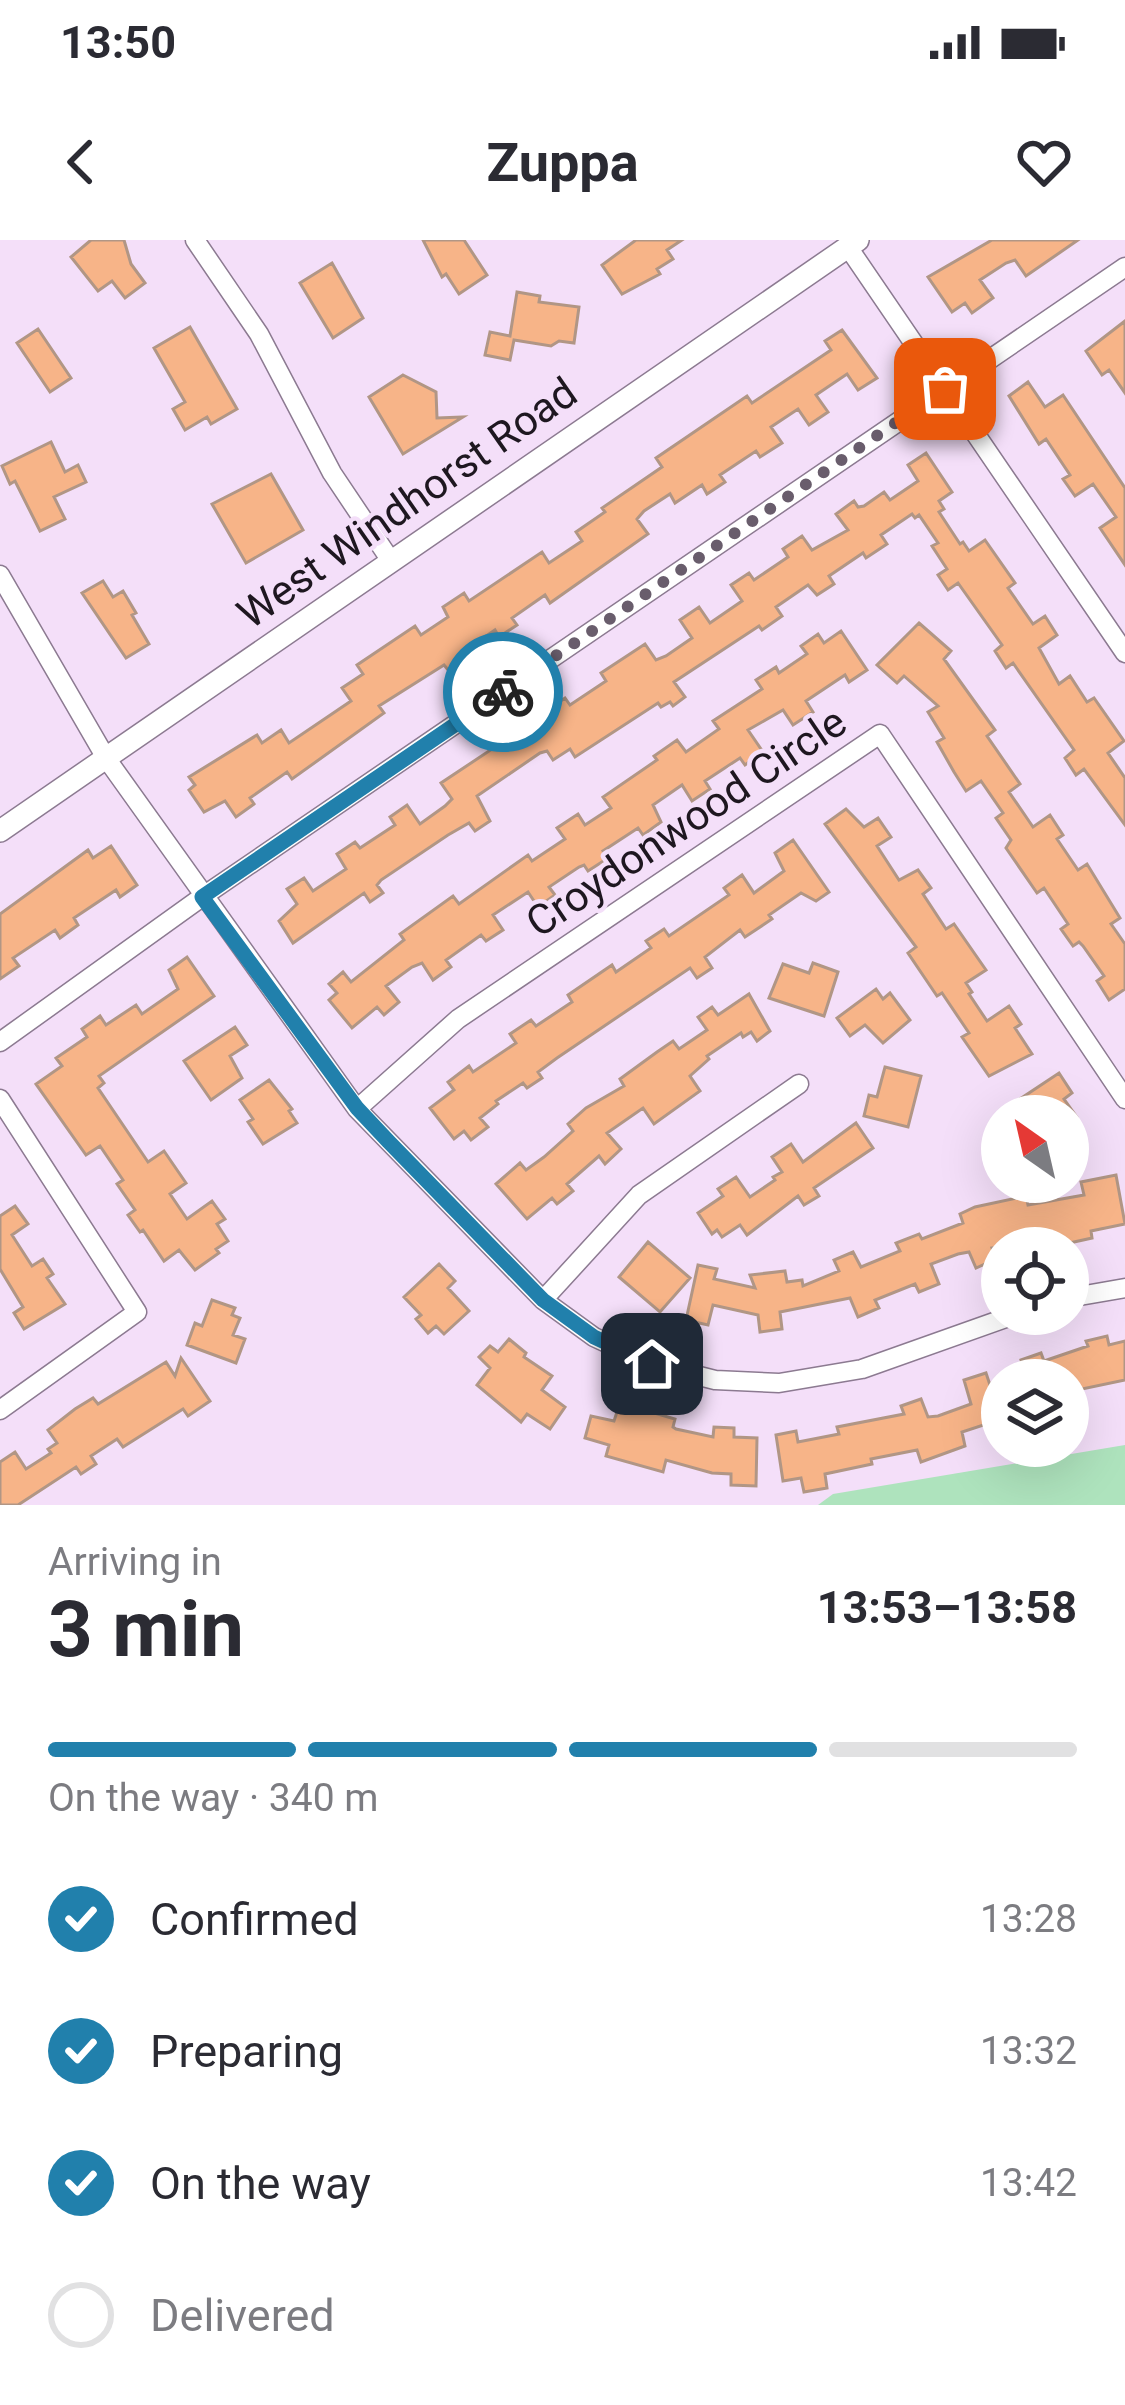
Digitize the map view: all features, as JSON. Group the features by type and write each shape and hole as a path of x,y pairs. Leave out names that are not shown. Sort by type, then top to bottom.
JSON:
{"street":[{"path":"194,240 259,334 332,473 391,561"},
{"path":"853,243 945,389 1125,653"},
{"name":"West Windhorst Road","path":"0,831 853,243"},
{"path":"0,1042 202,897 1125,267"},
{"path":"0,575 106,758 357,1108 543,1300 594,1337 652,1364 715,1380 779,1383 862,1369 981,1327"},
{"name":"Croydonwood Circle","path":"357,1108 458,1019 880,734 1125,1100"},
{"path":"543,1300 640,1195 799,1084"},
{"path":"0,1099 137,1312 0,1410"},
{"path":"1089,1294 1125,1288"}],"green space":[{"path":"1125,1445 1125,1505 818,1505 833,1494 994,1467 1089,1467 1089,1451"}],"building":[{"path":"91,240 124,240 131,264 145,283 125,298 112,281 98,291 71,257"},
{"path":"423,240 464,240 487,275 459,294 446,274 442,277"},
{"path":"636,240 682,240 667,250 673,259 657,269 660,274 622,294 602,265"},
{"path":"992,240 1078,240 1026,276 1015,260 1006,263 980,280 993,298 972,313 965,303 952,312 928,277"},
{"path":"332,263 363,318 333,338 300,283"},
{"path":"517,292 540,296 539,302 579,307 574,343 559,341 551,346 514,340 510,360 485,355 490,332 510,336"},
{"path":"1125,321 1125,393 1109,370 1102,375 1086,351"},
{"path":"190,327 237,409 211,424 207,417 185,430 173,409 185,402 154,348"},
{"path":"38,329 71,378 50,392 17,343"},
{"path":"842,330 877,378 858,390 847,374 816,395 828,412 809,425 798,409 771,427 782,443 760,457 756,451 720,475 725,482 707,494 702,485 675,503 670,494 644,511 637,519 648,534 550,603 545,595 512,618 517,625 499,637 495,630 460,654 464,661 449,671 444,665 379,706 384,713 292,779 287,772 250,798 254,804 236,817 225,801 204,812 189,790 195,785 189,777 257,735 262,743 281,730 289,743 351,701 342,688 363,674 357,665 415,626 421,635 448,617 443,607 464,593 469,601 542,552 549,563 582,541 576,532 662,467 656,458 747,396 752,403 831,350 825,341"},
{"path":"403,375 436,392 437,418 463,417 403,454 369,397"},
{"path":"1028,382 1045,407 1063,395 1125,488 1125,565 1100,528 1116,517 1093,484 1075,496 1063,479 1070,475 1046,439 1039,444 1009,396"},
{"path":"51,442 65,472 78,465 86,482 54,497 65,519 40,531 15,481 10,484 2,466"},
{"path":"926,453 952,492 939,501 944,509 939,512 960,544 969,551 985,540 1015,583 1008,588 1033,624 1045,616 1057,635 1039,648 1059,684 1070,676 1087,702 1094,698 1124,741 1108,753 1125,778 1125,825 1084,769 1076,775 1065,758 1074,750 1013,663 1006,668 995,651 1002,645 958,583 948,590 938,575 947,569 932,546 938,543 919,515 912,514 881,535 887,544 866,558 863,553 829,576 834,584 817,595 808,585 776,607 782,616 674,682 685,697 673,706 658,703 575,757 570,749 553,760 547,751 540,753 477,796 490,821 475,831 469,823 448,835 381,880 377,885 383,893 370,902 364,893 293,943 279,921 297,904 287,889 304,878 313,891 346,869 337,854 355,842 360,848 395,825 390,817 407,805 420,824 452,799 441,783 501,743 516,736 519,741 552,717 547,710 565,698 570,705 606,681 601,673 645,644 656,660 666,656 692,638 680,620 699,607 710,623 742,601 731,585 749,573 754,580 788,557 783,549 802,536 812,550 848,530 836,514 854,501 864,506 884,492 890,500 918,481 908,465"},
{"path":"271,474 303,530 246,563 212,504"},
{"path":"103,581 113,597 123,591 149,644 126,658 82,593"},
{"path":"919,623 951,651 944,659 995,730 987,736 1020,784 1009,792 1033,827 1050,815 1063,835 1057,839 1078,870 1087,864 1120,918 1111,924 1125,944 1125,989 1109,1000 1097,981 1104,976 1079,942 1073,946 1061,929 1068,924 1044,888 1037,893 1006,848 1011,840 996,818 1003,813 981,781 966,791 954,772 937,742 944,738 928,712 938,706 904,676 897,683 877,665"},
{"path":"841,631 867,670 849,682 845,675 806,701 813,712 793,725 783,710 748,730 763,752 745,765 740,758 705,781 710,789 692,801 682,785 653,805 661,822 643,835 638,828 603,851 608,858 588,871 584,865 579,867 549,887 555,895 538,907 528,892 493,915 503,930 486,941 481,935 446,960 451,967 433,980 422,963 412,967 386,986 399,1002 384,1015 377,1007 352,1028 329,1000 337,993 329,984 343,972 351,982 404,940 400,934 453,896 459,904 528,855 532,861 565,839 557,828 578,814 585,825 611,808 603,797 657,760 654,756 677,740 686,752 719,729 713,721 762,689 756,680 776,667 779,673 807,654 801,646 818,634 824,643"},
{"path":"846,809 864,827 878,818 891,837 877,846 899,880 918,870 931,888 923,894 946,929 954,924 986,970 966,983 969,994 987,1021 1009,1006 1021,1024 1015,1028 1032,1054 989,1076 962,1037 969,1033 908,953 916,947 825,824"},
{"path":"793,840 829,892 816,901 801,893 745,937 740,930 705,957 712,968 697,978 690,968 538,1072 542,1078 527,1088 523,1083 496,1101 480,1118 488,1127 471,1140 464,1131 454,1139 430,1108 454,1090 448,1082 469,1066 473,1072 516,1043 510,1034 531,1020 536,1026 572,1002 568,995 612,965 616,972 651,948 646,941 664,929 669,936 729,895 724,888 742,875 754,893 784,871 775,853"},
{"path":"111,846 137,885 120,897 116,890 74,918 78,925 60,938 55,930 13,958 19,966 0,979 0,914 88,850 93,858"},
{"path":"187,957 214,996 99,1076 104,1083 98,1088 148,1162 164,1151 186,1183 170,1194 187,1219 212,1201 225,1219 217,1224 228,1241 195,1270 179,1250 164,1261 128,1215 135,1210 117,1184 123,1180 100,1146 86,1155 36,1084 62,1066 56,1058 87,1037 82,1029 100,1016 106,1025 136,1005 142,1014 178,989 169,970"},
{"path":"813,963 838,972 824,1016 769,998 783,964 809,973"},
{"path":"876,989 883,999 890,993 910,1020 883,1043 865,1025 850,1036 837,1018"},
{"path":"749,994 770,1031 757,1041 751,1032 743,1037 741,1033 707,1056 690,1076 700,1091 654,1124 643,1108 607,1133 621,1149 605,1164 599,1156 567,1184 573,1191 557,1204 552,1198 527,1219 496,1184 520,1163 526,1170 544,1157 573,1131 568,1124 586,1108 624,1086 620,1079 673,1041 679,1049 707,1030 698,1017 712,1007 718,1015"},
{"path":"235,1027 247,1045 230,1056 242,1078 211,1100 184,1061"},
{"path":"885,1067 921,1076 908,1127 864,1116 869,1095 877,1097"},
{"path":"1059,1073 1072,1093 1069,1095 1026,1095"},
{"path":"269,1080 297,1123 263,1144 240,1100"},
{"path":"856,1123 873,1148 814,1188 819,1196 804,1205 798,1196 747,1235 740,1225 722,1237 717,1230 712,1234 698,1213 723,1196 718,1189 736,1177 750,1197 775,1180 782,1172 772,1157 791,1144 803,1162"},
{"path":"1116,1175 1125,1224 1091,1231 1089,1239 1089,1227 981,1227 981,1266 976,1268 969,1252 931,1264 939,1284 919,1292 915,1284 875,1300 879,1308 858,1317 850,1298 780,1312 782,1329 760,1332 758,1315 713,1305 708,1325 686,1320 698,1265 717,1269 714,1279 755,1288 750,1275 785,1271 787,1282 802,1280 803,1286 839,1271 834,1260 853,1252 861,1267 900,1251 896,1243 919,1234 922,1239 963,1223 960,1214 975,1207 1089,1203 1089,1180"},
{"path":"15,1206 28,1224 12,1235 32,1266 43,1259 53,1274 47,1278 65,1304 24,1329 14,1313 23,1307 0,1269 0,1216"},
{"path":"648,1242 690,1278 660,1312 619,1277"},
{"path":"439,1264 455,1281 448,1288 469,1311 444,1334 436,1326 428,1333 416,1319 421,1315 404,1297"},
{"path":"212,1300 235,1308 232,1315 240,1318 233,1335 245,1339 236,1363 187,1345 195,1323 202,1326"},
{"path":"1107,1336 1109,1345 1125,1341 1125,1380 1089,1388 1089,1359 1050,1359 1088,1346 1086,1341"},
{"path":"509,1339 526,1353 524,1357 552,1376 542,1390 565,1407 550,1429 527,1414 521,1422 477,1385 490,1368 479,1357 490,1346 498,1352"},
{"path":"181,1358 210,1401 188,1416 183,1409 123,1447 117,1439 91,1456 96,1464 81,1474 76,1467 18,1505 0,1505 0,1462 15,1452 26,1469 51,1453 48,1449 57,1443 48,1430 75,1409 93,1398 98,1404 166,1362 175,1376"},
{"path":"981,1375 981,1426 962,1432 965,1446 921,1462 917,1450 871,1459 872,1464 825,1474 827,1488 804,1492 801,1478 783,1481 776,1435 796,1431 798,1442 839,1434 837,1427 904,1414 901,1406 921,1399 928,1417 938,1416 971,1404 964,1380"},
{"path":"620,1403 675,1419 676,1429 713,1437 714,1427 734,1428 734,1437 757,1438 756,1486 731,1485 731,1474 666,1460 663,1472 606,1456 609,1445 585,1438 591,1416 614,1421"}],"way so far":[{"path":"503,692 945,389"}],"route":[{"path":"503,692 202,897 357,1108 388,1141 543,1300 594,1337 652,1364"}]}
